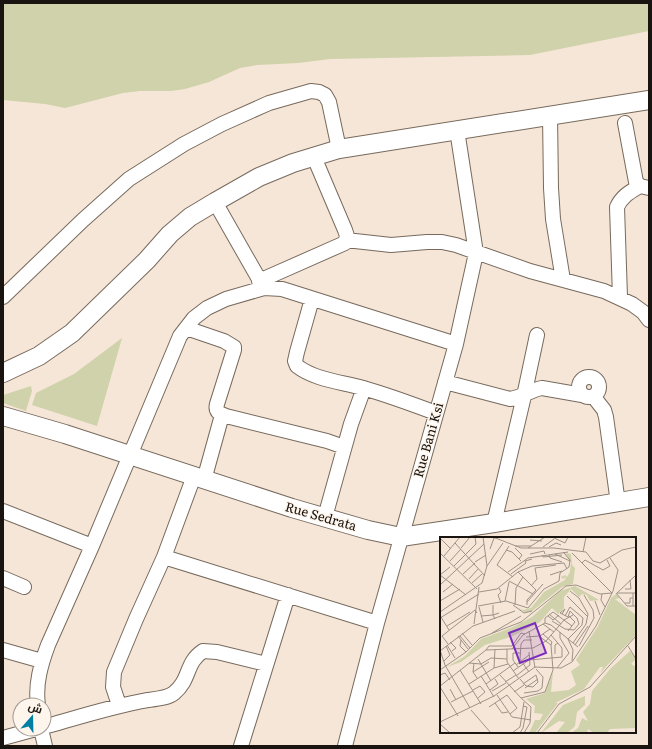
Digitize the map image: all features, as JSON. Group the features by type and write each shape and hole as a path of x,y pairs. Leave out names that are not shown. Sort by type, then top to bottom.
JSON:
{"street":[{"path":"3,297 83,220 129,179 184,144 222,124 269,103 311,91 320,92 325,95 329,102 339,149"},
{"path":"3,373 39,356 72,332 147,260 170,234 190,218 259,177 293,163 339,149 649,100"},
{"path":"550,115 553,211 563,280"},
{"path":"625,123 636,182 645,187"},
{"name":"Rue Bani Ksi","path":"345,746 377,623 456,344 476,253 457,130"},
{"path":"38,697 38,680 42,661 180,336 194,318 208,308 345,244 347,236 345,230 314,157"},
{"path":"620,297 617,207 620,201 627,194 645,187"},
{"path":"215,202 262,284 456,344"},
{"path":"346,240 391,245 427,242 442,242 456,245 476,253 620,297 643,312 649,320"},
{"path":"312,299 297,352 295,361 297,366 306,372 364,388 436,413"},
{"path":"186,328 224,341 234,347 216,408 222,415 327,441 344,447"},
{"path":"494,523 537,335"},
{"path":"445,382 510,400 542,388 588,395 604,410 606,417 618,503"},
{"path":"325,517 344,447 364,388"},
{"path":"119,705 113,686 114,672 199,478 222,415"},
{"name":"Rue Sedrata","path":"3,416 130,454 292,508 368,530 401,537 649,497"},
{"path":"3,511 92,546"},
{"path":"164,557 377,623"},
{"path":"3,578 24,587"},
{"path":"241,746 288,595"},
{"path":"3,650 42,661"},
{"path":"52,725 119,705 157,699 173,694 185,681 191,662 202,651 217,652 266,664"}],"green space":[{"path":"3,3 649,3 649,31 530,55 330,59 298,63 257,65 240,68 209,82 185,89 123,93 65,108 45,104 3,100"},
{"path":"122,338 97,426 32,405 36,393 74,374"},
{"path":"31,386 32,391 26,411 3,403 3,395"}]}
